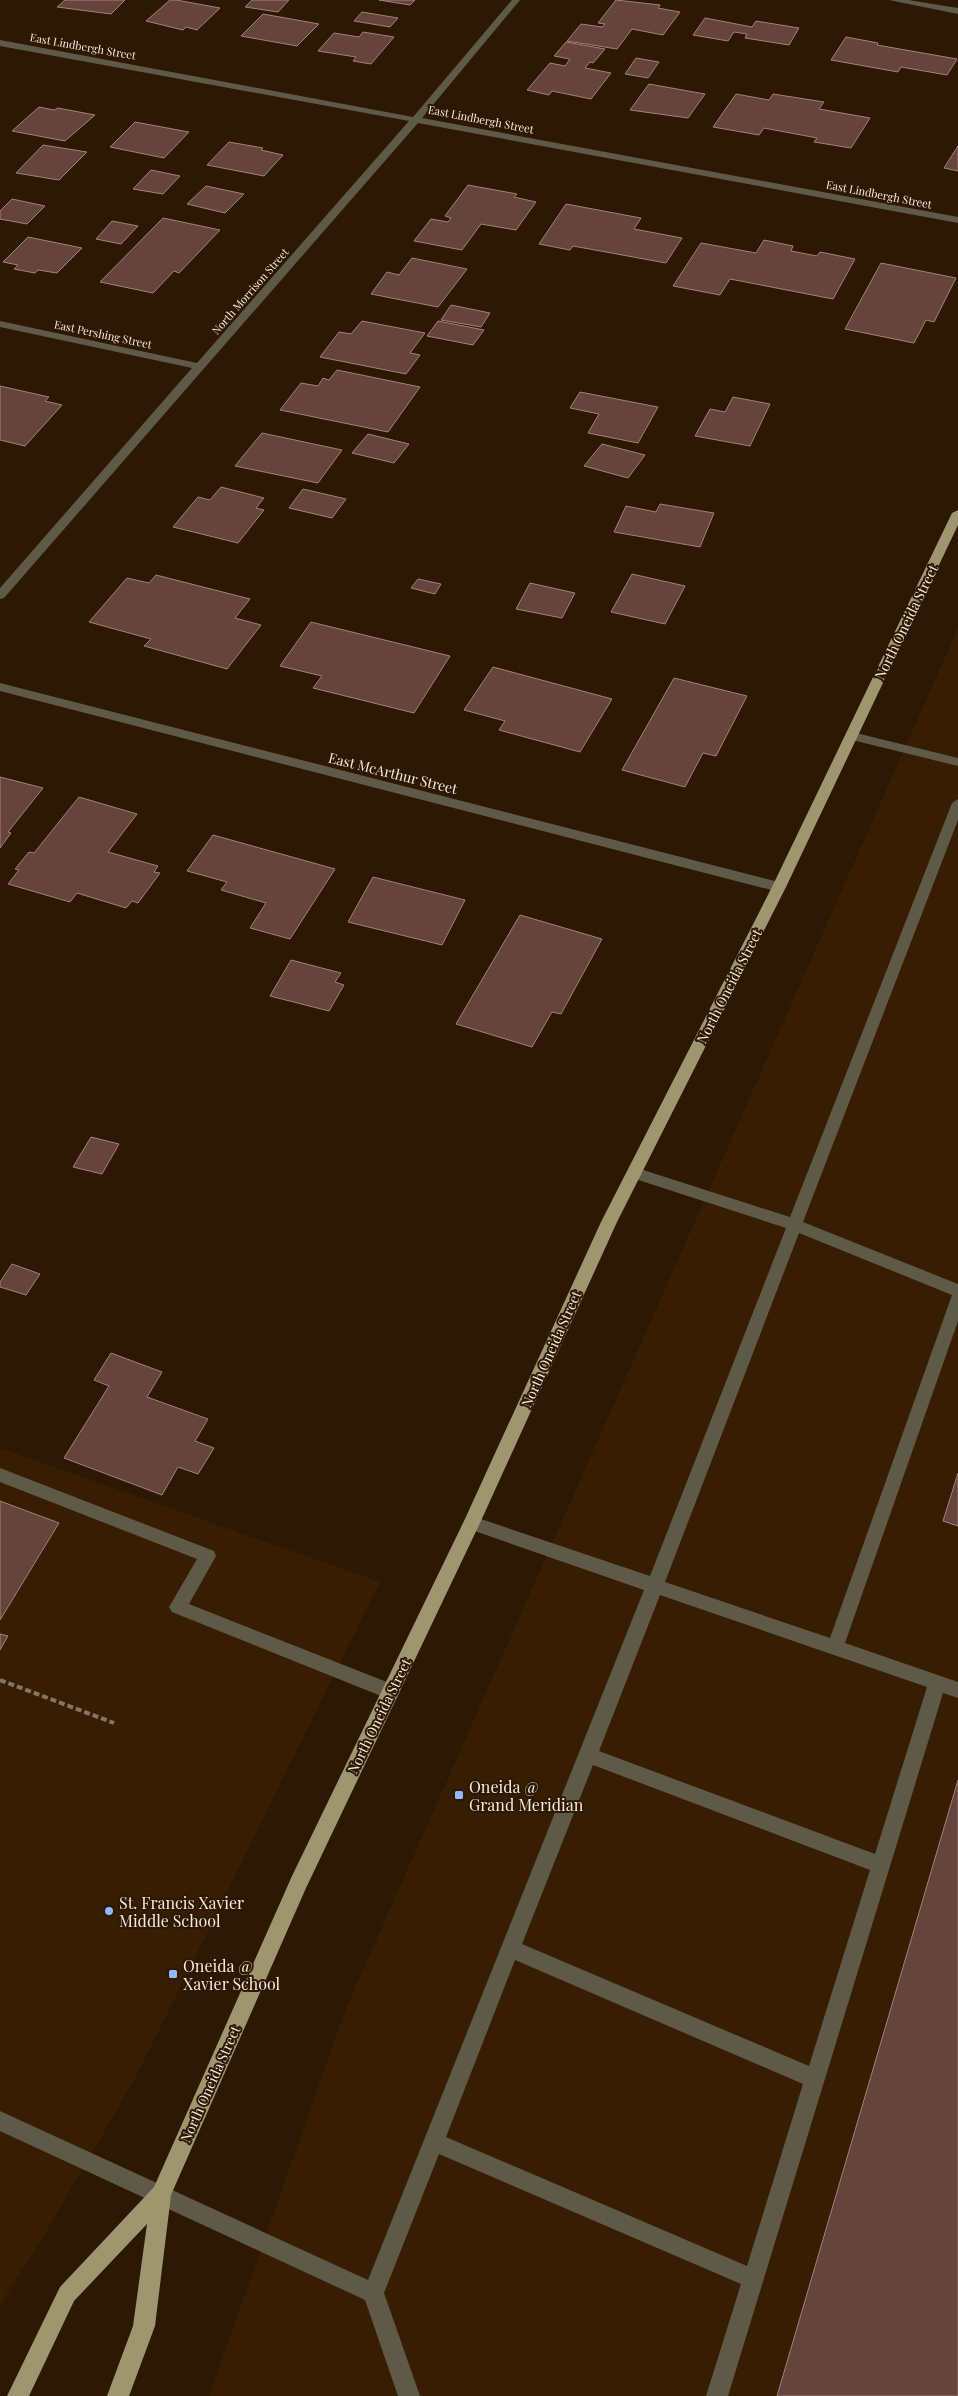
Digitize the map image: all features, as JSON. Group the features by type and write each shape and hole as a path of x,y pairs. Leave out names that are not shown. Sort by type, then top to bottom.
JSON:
{"main road":[{"name":"North Oneida Street","path":"118,2396 144,2326 161,2194 299,1882 472,1523 609,1222 779,887 958,513"},
{"name":"North Oneida Street","path":"18,2396 67,2294 161,2194"}],"street":[{"name":"North Morrison Street","path":"0,596 416,119 516,0"},
{"path":"892,0 958,11"},
{"name":"East Lindbergh Street","path":"0,43 958,220"},
{"name":"East Pershing Street","path":"0,324 201,366"},
{"name":"East McArthur Street","path":"0,687 779,887"},
{"path":"852,736 958,762"},
{"path":"409,2396 373,2293 588,1754 958,804"},
{"path":"634,1172 795,1225 958,1291"},
{"path":"835,1648 958,1299"},
{"path":"0,1475 208,1556 178,1607 391,1692"},
{"path":"472,1523 958,1690"},
{"path":"716,2396 937,1683"},
{"path":"588,1754 881,1864"},
{"path":"511,1949 814,2078"},
{"path":"0,2121 373,2293"},
{"path":"434,2142 753,2279"}],"path":[{"path":"0,1680 114,1723"}],"shaded area":[{"path":"958,628 958,2396 209,2396 346,2008"},
{"name":"St. Francis Xavier Middle School","path":"0,1448 380,1582 136,2077 38,2246 0,2305"}],"building":[{"path":"65,0 125,0 111,14 57,7"},
{"path":"170,0 220,8 197,30 186,27 183,30 146,21"},
{"path":"252,0 289,0 278,12 245,7"},
{"path":"379,0 415,0 410,5"},
{"path":"616,0 660,5 658,8 680,12 663,35 632,29 617,49 567,41 581,24 602,27 605,24 598,23"},
{"path":"362,12 398,18 390,27 354,21"},
{"path":"263,14 319,24 297,46 241,36"},
{"path":"705,18 752,27 756,21 799,28 789,45 745,38 747,34 734,32 728,41 693,35"},
{"path":"363,32 394,37 371,64 353,61 356,57 318,51 334,33 359,37"},
{"path":"846,37 878,43 877,45 957,59 947,75 901,67 898,72 831,60"},
{"path":"566,42 605,49 593,63 590,62 585,68 611,73 591,99 552,91 549,95 527,90 550,63 565,66 570,59 554,56"},
{"path":"636,58 659,62 648,78 625,74"},
{"path":"649,84 705,94 688,118 630,110"},
{"path":"736,94 769,100 773,94 824,102 819,109 870,118 851,148 814,142 817,138 764,128 759,135 713,127"},
{"path":"39,107 54,110 58,108 95,115 65,141 12,131"},
{"path":"135,122 189,132 164,158 110,147"},
{"path":"229,142 263,148 261,150 283,155 264,176 207,165"},
{"path":"43,145 87,152 59,180 16,173"},
{"path":"958,146 958,171 944,168"},
{"path":"151,170 180,176 163,194 133,189"},
{"path":"468,185 517,194 514,197 536,202 516,230 481,224 462,250 414,241 431,219 448,222 451,218 445,216"},
{"path":"206,186 244,194 225,213 187,204"},
{"path":"12,199 45,206 27,224 0,219 0,211"},
{"path":"566,204 641,218 634,229 682,238 666,263 573,246 570,250 539,244"},
{"path":"163,218 220,230 179,273 174,271 153,293 100,282"},
{"path":"112,221 138,226 121,244 96,239"},
{"path":"28,237 82,248 57,273 38,270 35,273 14,269 18,265 3,262"},
{"path":"764,240 793,246 791,251 817,256 820,252 855,259 833,299 730,279 720,295 673,286 701,243 756,253"},
{"path":"412,258 467,269 438,307 371,294 387,272 399,275"},
{"path":"881,263 956,278 934,322 926,320 914,343 845,329"},
{"path":"451,305 490,313 481,327 441,320"},
{"path":"362,321 425,333 410,353 420,355 406,374 320,357 339,332 351,334"},
{"path":"438,321 484,330 473,345 427,336"},
{"path":"337,370 420,387 388,432 280,410 301,383 318,386 323,378 329,380"},
{"path":"0,386 49,397 45,401 62,405 25,446 0,440"},
{"path":"580,392 658,407 638,443 588,433 599,414 570,408"},
{"path":"733,397 770,404 750,446 695,436 710,409 725,412"},
{"path":"262,433 342,450 318,483 235,466"},
{"path":"368,434 409,444 394,463 352,453"},
{"path":"602,444 645,455 628,478 584,466"},
{"path":"221,487 264,498 256,508 264,510 238,543 173,527 198,497 210,500"},
{"path":"303,489 346,499 332,518 289,508"},
{"path":"660,504 714,513 700,547 614,532 626,506 656,512"},
{"path":"632,574 685,586 665,624 611,612"},
{"path":"156,575 250,599 235,618 261,625 227,669 144,646 151,639 89,622 127,578 149,583"},
{"path":"418,579 441,584 435,594 411,588"},
{"path":"530,583 575,593 562,618 516,609"},
{"path":"311,622 450,656 414,713 313,688 322,676 280,666"},
{"path":"493,667 612,699 580,752 499,730 505,721 464,710"},
{"path":"674,678 747,696 716,756 703,753 685,787 622,770"},
{"path":"0,777 43,788 8,832 11,833 0,848"},
{"path":"79,797 137,814 108,852 158,866 154,872 160,873 138,903 132,901 126,908 77,893 70,902 8,884 19,870 15,869 29,852 34,853"},
{"path":"213,835 335,869 290,939 250,928 266,903 221,890 227,882 187,871"},
{"path":"373,877 465,900 442,945 348,922"},
{"path":"520,915 602,939 561,1014 552,1012 532,1047 456,1024"},
{"path":"291,960 341,973 335,982 344,985 329,1011 270,996"},
{"path":"91,1137 119,1144 102,1174 73,1167"},
{"path":"12,1264 40,1274 26,1295 0,1287 0,1282"},
{"path":"111,1353 162,1372 147,1397 208,1419 195,1441 214,1448 198,1474 178,1467 162,1495 64,1458 109,1386 94,1380"},
{"path":"958,1473 958,1526 943,1521"},
{"path":"0,1501 59,1523 0,1620"},
{"path":"0,1634 8,1636 0,1650"},
{"path":"958,1780 958,2396 777,2396"}],"place":[{"name":"Oneida @ Grand Meridian","path":"459,1795"},
{"name":"St. Francis Xavier Middle School","path":"109,1911"},
{"name":"Oneida @ Xavier School","path":"173,1974"}]}
